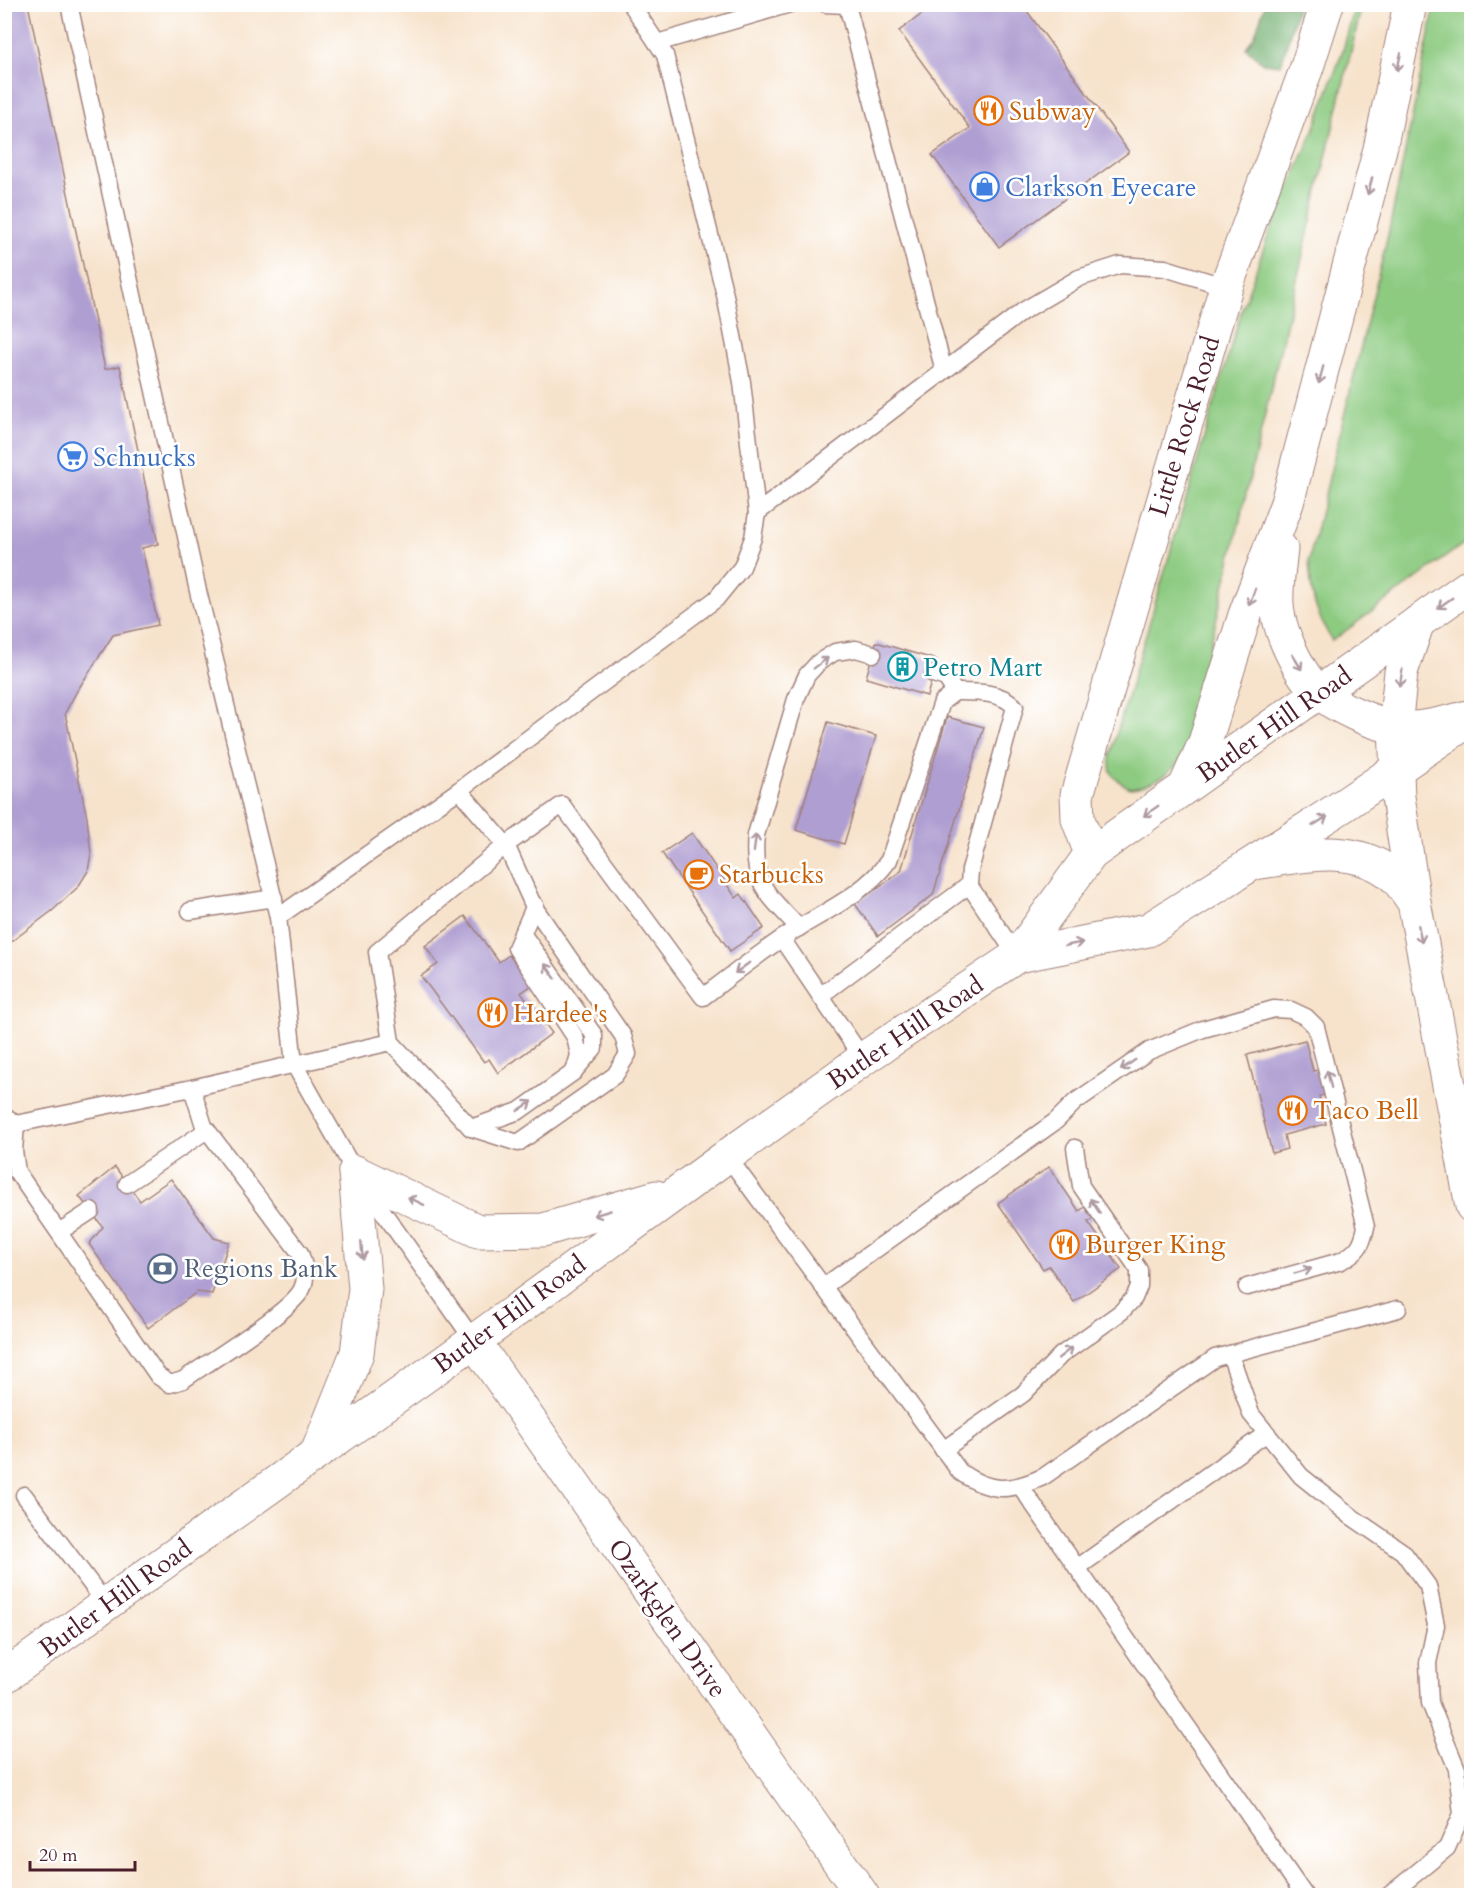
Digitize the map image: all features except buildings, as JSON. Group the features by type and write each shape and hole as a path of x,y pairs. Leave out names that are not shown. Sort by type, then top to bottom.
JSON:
{"main road":[{"name":"Little Rock Road","path":"1091,854 1078,819 1077,795 1226,287 1300,88 1327,4"},
{"path":"1185,787 1205,742 1245,615 1287,503 1380,149 1410,4"},
{"path":"1287,503 1279,573 1277,604 1279,616 1289,649 1319,693 1346,711 1395,727 1432,726 1472,717"},
{"name":"Butler Hill Road","path":"4,1677 863,1059 1017,956 1091,854 1472,584"},
{"path":"1418,622 1401,672 1395,727 1395,770 1414,902 1472,1206"},
{"name":"Butler Hill Road","path":"1017,956 1148,930 1254,863 1472,717"},
{"path":"1254,863 1334,852 1367,859 1392,874 1414,902"},
{"path":"355,1172 478,1231 543,1230 678,1191"},
{"path":"317,1454 357,1353 365,1289 355,1172"},
{"name":"Ozarkglen Drive","path":"474,1341 863,1896"}],"lane":[{"path":"69,4 198,591 274,898 294,1064 355,1172 474,1341"},
{"path":"278,917 459,790 717,599 742,567 753,538 757,513 742,382 725,295 665,55 631,4"},
{"path":"657,42 790,4"},
{"path":"826,4 847,6 944,371"},
{"path":"757,513 1023,311 1079,278 1120,265 1165,268 1226,287"},
{"path":"799,928 770,897 759,878 754,857 756,835 796,699 807,675 819,662 835,652 856,649 873,654"},
{"path":"933,674 946,678 955,692"},
{"path":"459,790 506,845 535,905 623,1036 628,1054 615,1075 518,1143 471,1128 391,1042 377,952 506,845 562,805 703,996 782,939 840,904 878,876 889,860 942,702 955,692 983,693 1010,701 1015,708 970,870 969,885 1017,956"},
{"path":"820,996 969,885"},
{"path":"190,911 274,898"},
{"path":"471,1128 519,1111 574,1072 579,1055 575,1037 516,948 535,905"},
{"path":"782,939 863,1059"},
{"path":"823,1287 1056,1121 1075,1102 1149,1051 1203,1029 1274,1009 1291,1010 1306,1017 1316,1027 1366,1227 1362,1243 1353,1254 1341,1261 1246,1287"},
{"path":"192,1088 207,1130 300,1253 306,1270 302,1289 288,1307 183,1380 170,1384 158,1376 17,1172 10,1120 192,1088 391,1042"},
{"path":"127,1184 207,1130"},
{"path":"943,1450 1023,1394 1061,1355 1121,1312 1134,1298 1139,1286 1139,1270 1081,1186 1075,1148"},
{"path":"727,1156 960,1472 974,1482 991,1487 1021,1487 1043,1478 1215,1358 1398,1309"},
{"path":"59,1232 91,1211"},
{"path":"1230,1354 1251,1414 1301,1476 1352,1517 1403,1552 1428,1586 1436,1625 1428,1663 1430,1703 1457,1769 1462,1814 1448,1848 1388,1896"},
{"path":"1077,1568 1266,1433"},
{"path":"1021,1487 1305,1896"},
{"path":"24,1495 105,1604"}],"green space":[{"path":"1265,5 1298,5 1281,65 1263,63 1246,48 1255,35"},
{"path":"1355,5 1362,5 1185,751 1175,767 1161,777 1130,788 1113,776 1110,756 1242,309 1270,231 1314,130 1344,47"},
{"path":"1435,5 1471,5 1471,538 1332,641 1314,602 1309,560 1388,235"}],"place":[{"name":"Subway","path":"988,111"},
{"name":"Clarkson Eyecare","path":"984,187"},
{"name":"Schnucks","path":"72,457"},
{"name":"Petro Mart","path":"902,667"},
{"name":"Starbucks","path":"698,874"},
{"name":"Hardee's","path":"492,1013"},
{"name":"Taco Bell","path":"1292,1110"},
{"name":"Burger King","path":"1064,1244"},
{"name":"Regions Bank","path":"163,1268"}]}
